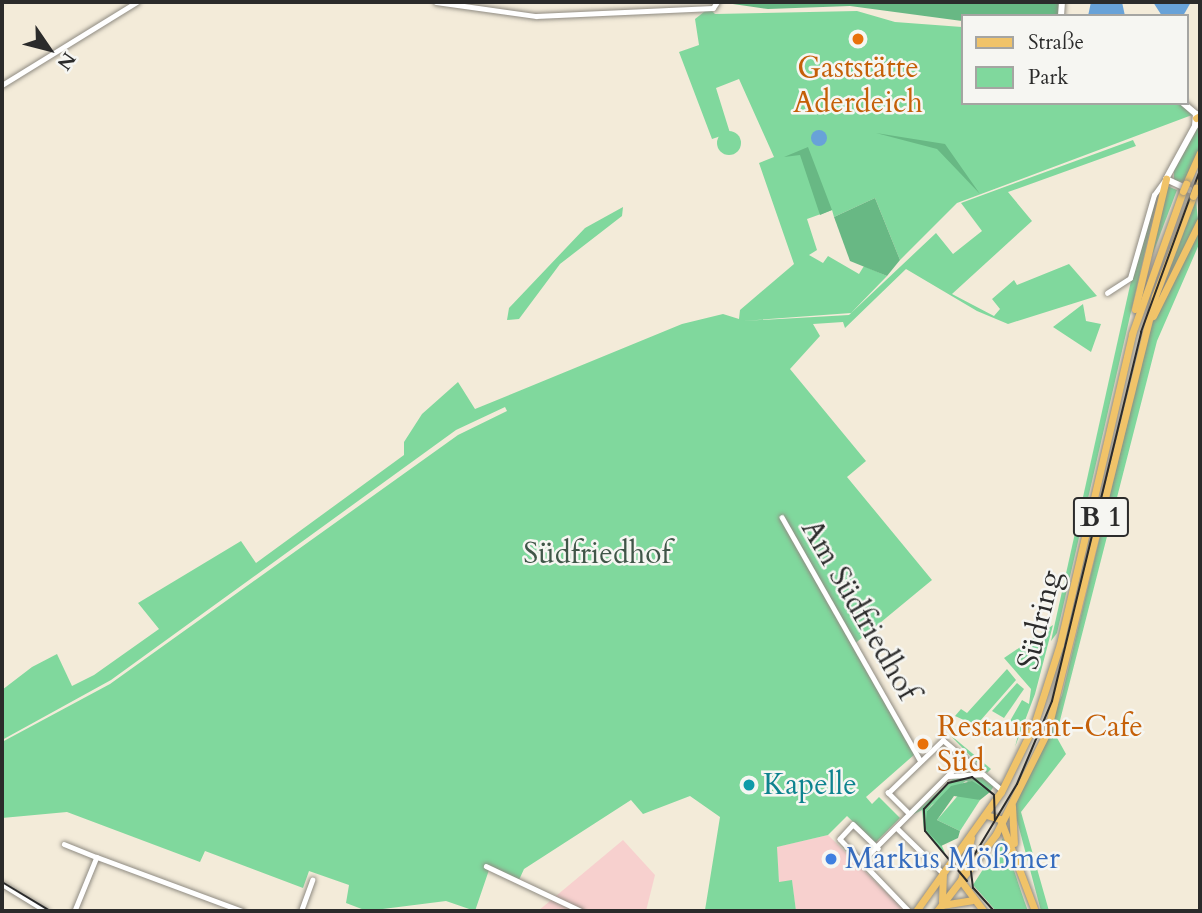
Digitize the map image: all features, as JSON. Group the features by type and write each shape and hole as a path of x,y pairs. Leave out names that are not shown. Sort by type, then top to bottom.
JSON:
{"main road":[{"name":"Südring","path":"919,911 1002,791 1034,725 1060,644 1132,334 1184,187 1200,153"},
{"path":"1132,334 1166,179"},
{"name":"Südring","path":"939,908 961,881 1013,804 1060,691 1147,326 1200,180"},
{"path":"1147,326 1200,221"},
{"name":"B 1","path":"1013,804 1015,855"},
{"path":"986,815 1002,823"},
{"name":"B 1","path":"1002,823 1035,911"},
{"name":"B 1","path":"961,881 972,835"},
{"path":"939,908 947,885 943,873"},
{"path":"961,881 972,900 984,911"},
{"path":"939,908 972,900"}],"street":[{"path":"2,85 137,2"},
{"path":"436,2 536,16 716,4"},
{"path":"1107,293 1125,284 1154,195 1166,179 1198,117 1185,105"},
{"path":"1166,179 1197,193"},
{"name":"Am Südfriedhof","path":"782,517 920,761"},
{"path":"909,814 888,793 943,740 1002,791"},
{"path":"860,863 898,829 909,814 965,758"},
{"path":"946,777 964,771 985,775"},
{"path":"878,849 853,825 840,842 909,911"},
{"path":"898,829 943,873"},
{"path":"64,844 242,911"},
{"path":"75,911 97,857"},
{"path":"486,866 581,911"},
{"path":"301,911 312,880"},
{"path":"2,884 46,911"}],"shaded area":[{"path":"828,835 905,911 796,911 792,881 779,883 776,847"},
{"path":"623,840 655,875 646,911 538,911"}],"green space":[{"path":"719,2 1060,2 1059,14 960,14 960,21 850,6 768,9"},
{"name":"Südfriedhof","path":"709,8 715,14 857,11 895,22 960,27 960,105 1181,105 1192,115 957,203 900,260 875,198 834,217 832,210 807,219 817,250 809,255 823,263 828,256 859,274 864,266 887,276 851,313 742,321 849,315 936,233 953,254 982,231 961,203 1133,140 1136,146 1008,192 1032,221 952,294 994,316 1000,309 992,299 1014,280 1017,285 1069,264 1097,296 1008,324 977,311 906,269 845,328 843,322 813,324 820,336 790,369 866,461 847,477 932,580 852,646 915,754 866,797 872,804 879,797 900,818 875,843 847,816 828,835 777,847 779,882 792,880 796,911 705,910 720,817 690,796 643,814 631,800 524,869 519,880 490,867 475,911 446,901 367,911 346,903 349,885 309,871 303,888 205,851 200,862 67,812 2,818 2,742 110,684 458,435 507,411 505,407 456,430 111,680 2,740 2,690 32,667 57,654 72,686 94,675 159,629 138,603 241,541 256,563 404,455 404,442 422,414 458,382 475,409 682,324 723,314 739,319 740,310 794,264 759,163 774,157 739,79 716,88 730,133 712,139 679,52 699,45 695,19"},
{"path":"1200,123 1200,148 1184,183 1174,180 1174,171"},
{"path":"729,131 740,138 741,143 734,154 729,155 718,148 717,143 724,132"},
{"path":"876,133 945,144 980,194 937,149"},
{"path":"808,147 832,210 820,215 800,155 784,157"},
{"path":"1160,186 1057,633 1051,641 1131,281"},
{"path":"1167,186 1177,190 1150,261"},
{"path":"875,198 900,260 887,276 850,261 834,217"},
{"path":"1196,200 1200,242 1157,341 1056,736 1066,754 1021,812 1049,911 1041,911 1014,809 1062,695 1159,291"},
{"path":"623,207 622,216 560,264 519,319 507,320 509,308 585,228"},
{"path":"1083,304 1086,321 1101,324 1091,352 1053,327"},
{"path":"1053,625 1035,694 1015,747 1020,728 1010,721 1022,700 1029,704 1031,689 1004,658"},
{"path":"1007,669 1016,680 980,721 999,736 955,716 961,709 967,713"},
{"path":"1017,683 1024,689 1004,718 992,711"},
{"path":"948,733 991,769 987,773"},
{"path":"956,776 979,776 994,786 990,792 966,781 927,811 945,853 924,831 922,810 912,815"},
{"path":"972,781 990,792 980,800 954,796 937,820 960,831 958,838 941,846 925,829 927,811 951,786"},
{"path":"961,792 980,800 960,831 937,820"},
{"path":"1003,838 1028,911 996,911 973,885"}],"water":[{"path":"1091,2 1122,2 1125,14 1088,14"},
{"path":"1153,2 1191,2 1184,14 1161,14"},
{"path":"819,130 825,132 825,144 819,146 813,144 811,138 813,132"}],"tram line":[{"path":"994,911 973,888 970,862 1017,784 1052,701 1141,332 1200,170"},
{"path":"967,881 925,831 924,809 948,783 972,777 994,795 995,820"},
{"path":"2,882 50,911"}],"place":[{"name":"Gaststätte Aderdeich","path":"858,39"},
{"name":"Restaurant-Cafe Süd","path":"923,744"},
{"name":"Kapelle","path":"749,785"},
{"name":"Markus Mößmer","path":"831,859"}]}
